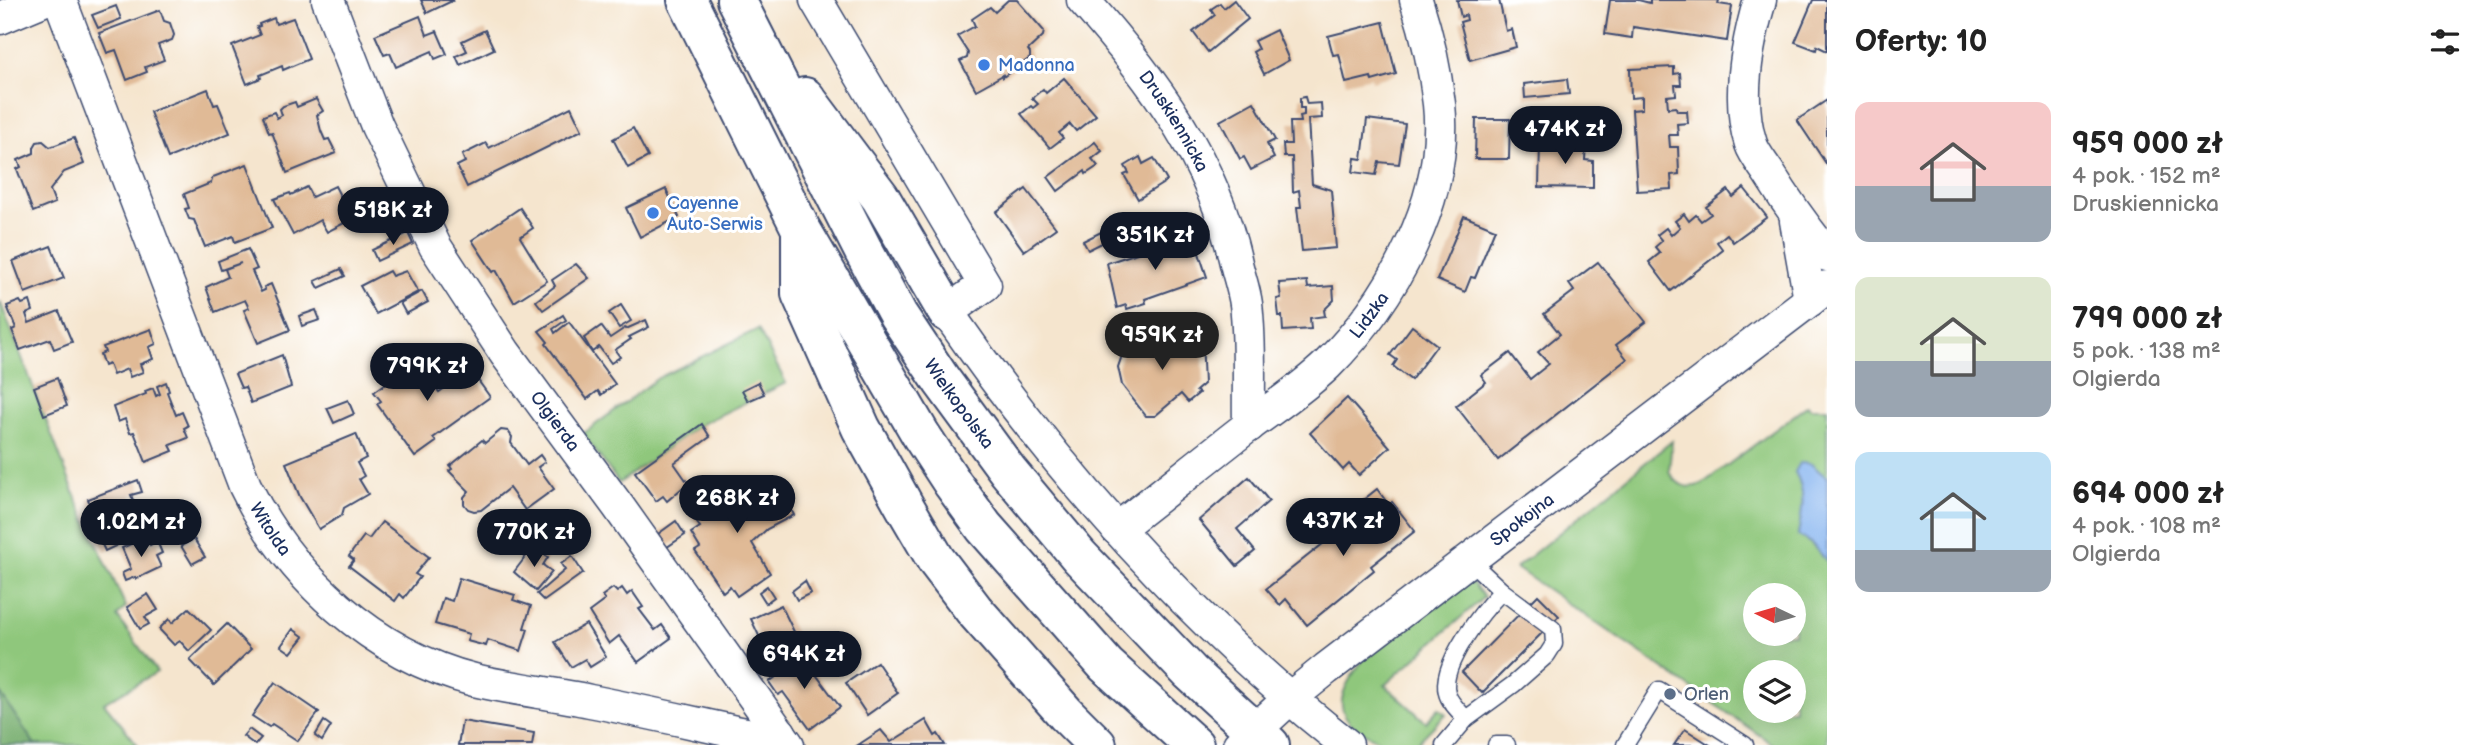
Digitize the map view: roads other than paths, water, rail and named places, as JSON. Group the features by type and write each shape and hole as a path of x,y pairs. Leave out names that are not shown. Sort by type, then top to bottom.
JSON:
{"main road":[{"path":"687,0 801,229 921,435 984,527 1107,665 1194,745"},
{"path":"739,5 880,197 947,312"},
{"name":"Wielkopolska","path":"739,5 887,293 942,381 1008,471 1079,556 1254,740"},
{"path":"801,229 801,294 861,428 899,496 936,560 974,610 1097,745"}],"street":[{"path":"0,18 43,0"},
{"name":"Witolda","path":"60,0 245,486 260,517 282,550 331,603 402,650 444,670 474,680 784,739"},
{"name":"Olgierda","path":"328,0 395,167 442,257 505,353 784,739"},
{"path":"816,0 985,285 947,312 999,388 1117,530 1188,604 1289,699 1347,745"},
{"name":"Druskiennicka","path":"1083,0 1158,92 1189,141 1215,191 1233,247 1246,303 1249,426"},
{"name":"Lidzka","path":"1117,530 1327,365 1396,276 1423,220 1438,148 1439,106 1429,41 1416,0"},
{"name":"Spokojna","path":"1760,0 1744,84 1744,115 1752,146 1796,216 1827,255"},
{"name":"Spokojna","path":"1254,740 1289,699 1819,294 1796,216"}],"lane":[{"path":"1444,745 1466,719 1514,684 1547,655 1554,644 1553,629 1502,591 1470,561"},
{"path":"1466,719 1447,695 1446,679 1452,660 1486,606 1502,591"},
{"path":"1625,745 1659,691 1745,745"},
{"path":"1496,745 1507,745"}],"water":[{"path":"1800,463 1811,464 1827,478 1827,561 1812,544 1798,535 1802,495 1795,472"}],"place":[{"name":"Madonna","path":"984,65"},
{"name":"Cayenne Auto-Serwis","path":"653,213"},
{"name":"Orlen","path":"1670,694"}]}
